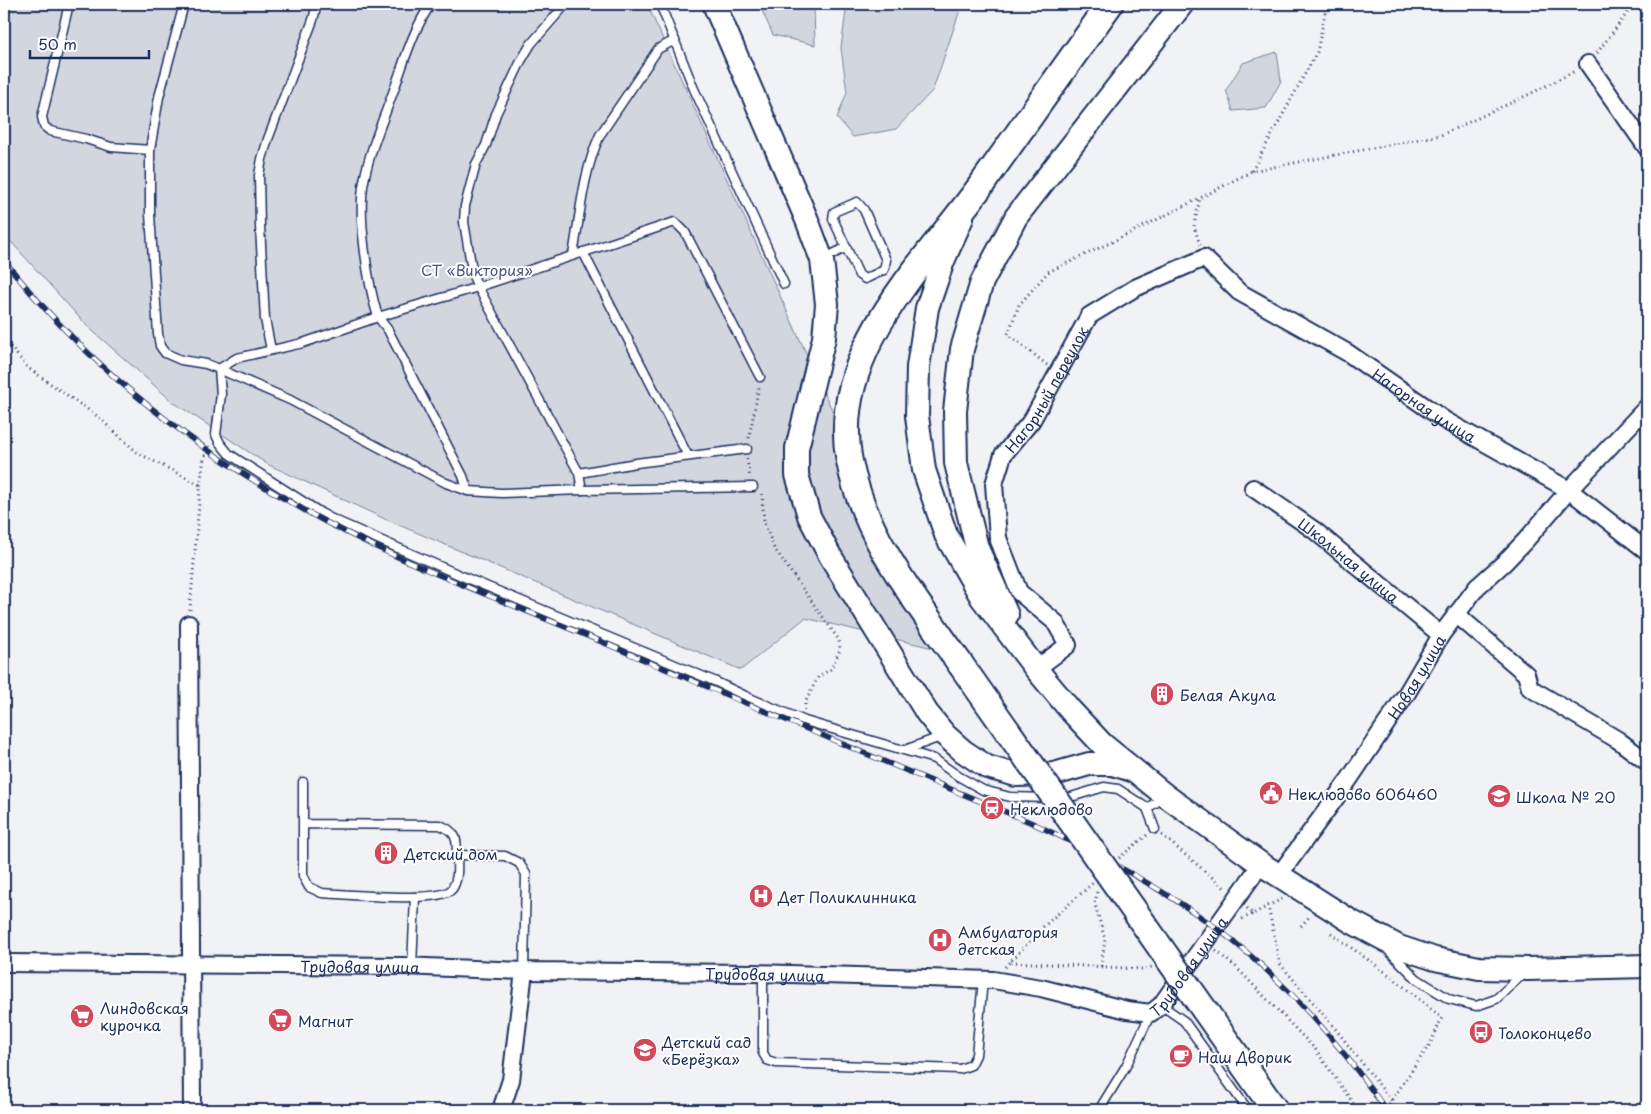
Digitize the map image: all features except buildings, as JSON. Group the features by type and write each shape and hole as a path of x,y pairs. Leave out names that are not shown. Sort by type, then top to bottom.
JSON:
{"main road":[{"path":"1110,4 980,186 885,312 866,349 853,382 846,415 848,458 861,504 886,553 961,665 1275,1110"}],"street":[{"path":"714,4 807,220 822,260 827,304 824,338 797,448 797,475 809,516 830,554 927,713 945,735 962,751 987,767 1016,775 1054,774 1089,764 1113,764 1136,772"},
{"path":"1029,660 977,548 956,462 955,411 962,349 982,282 1016,217 1182,4"},
{"path":"1588,64 1647,148"},
{"path":"980,186 954,237 927,308 918,367 917,416 924,470 946,535 982,598 1071,711 1102,744 1166,796 1270,869 1370,932 1399,947 1434,959 1479,968 1528,969 1647,966"},
{"name":"Нагорный переулок","path":"1029,660 1068,646 1055,622 1019,592 998,538 994,484 1003,455 1032,420 1089,316 1135,288 1204,258"},
{"name":"Нагорная улица","path":"1204,258 1240,292 1348,353 1446,421 1569,490 1647,551"},
{"name":"Новая улица","path":"1270,869 1348,781 1407,693 1441,636 1478,587 1526,540 1569,490 1647,407"},
{"name":"Школьная улица","path":"1253,488 1314,530 1441,636"},
{"path":"1456,614 1526,674 1530,688 1618,740 1647,762"},
{"path":"189,624 192,1110"},
{"name":"Трудовая улица","path":"4,963 412,966 524,971 763,974 988,980 1040,988 1127,1010 1156,1009 1237,898 1270,869"},
{"path":"501,1110 510,1080 524,971"}],"lane":[{"path":"68,4 42,117 44,126 50,131 111,147 150,150"},
{"path":"184,4 159,97 150,150 150,214 158,334 160,346 165,354 218,369 290,400 446,483 468,491 502,493 753,488"},
{"path":"271,350 265,319 259,175 268,139 314,20 318,4"},
{"path":"431,4 416,29 377,138 363,183 362,224 372,298 378,317 388,330 463,476 468,491"},
{"path":"566,4 531,44 496,114 486,145 476,164 465,206 464,222 473,276 579,474 582,490"},
{"path":"660,4 694,89 784,284"},
{"path":"573,255 588,168 600,136 658,49 675,40"},
{"path":"857,202 864,210 886,260 884,270 865,279 859,276 846,248 833,219 834,212 857,202"},
{"path":"218,369 237,358 304,343 378,317 478,287 676,222 685,232 760,377"},
{"path":"822,260 846,248"},
{"path":"583,252 688,456"},
{"path":"218,369 221,394 216,435 220,443 230,454 332,519 471,580 714,680 752,699 805,721 934,759 958,776 984,790 1010,797 1040,799 1071,797 1104,787 1118,789 1147,808 1155,829"},
{"path":"579,474 636,463 747,449"},
{"path":"905,750 945,735"},
{"path":"303,782 303,824 303,876 309,887 322,893 415,898 440,896 451,890 457,877 457,838 449,829 440,825 303,824"},
{"path":"1147,808 1166,796"},
{"path":"457,855 505,856 518,862 526,874 524,971"},
{"path":"412,966 415,898"},
{"path":"1370,932 1417,979 1449,999 1476,1006 1496,999 1528,969"},
{"path":"763,974 763,1052 767,1060 776,1063 960,1069 971,1064 976,1056 988,980"},
{"path":"1099,1110 1126,1066 1156,1009 1184,1021 1248,1110"}],"path":[{"path":"1252,171 1317,52 1326,4"},
{"path":"1058,372 1008,334 1019,305 1048,272 1110,243 1252,171 1441,136 1588,64 1634,4"},
{"path":"1200,198 1194,226 1204,258"},
{"path":"4,339 28,368 97,416 138,453 202,486"},
{"path":"760,377 747,449 748,472 753,488 763,494 764,522 774,548 839,640 840,650 830,669 818,677 805,702 805,721"},
{"path":"189,624 204,458 216,435"},
{"path":"1114,863 1155,829 1237,898 1253,914"},
{"path":"988,980 1010,962 1044,926 1098,878 1095,905 1105,939 1101,967"},
{"path":"1216,928 1253,914 1284,897"},
{"path":"1268,906 1280,964 1330,1022 1391,1100 1396,1110"},
{"path":"1303,912 1317,922"},
{"path":"1301,926 1309,917"},
{"path":"1324,928 1392,977 1442,1018 1430,1044 1385,1110"},
{"path":"1205,942 1236,967 1315,1049 1358,1110"},
{"path":"1010,962 1143,969 1158,966"}],"green space":[{"name":"СТ «Виктория»","path":"4,4 647,4 864,480 946,651 805,618 741,670 387,520 267,464 173,402 87,326 4,234"},
{"path":"759,4 814,4 815,45 773,35"},
{"path":"847,4 962,4 933,90 896,129 853,137 837,118 847,92 841,48"},
{"path":"1277,52 1281,81 1266,108 1233,111 1226,90 1243,63"}],"railway":[{"path":"4,260 37,300 73,338 150,407 234,468 324,521 427,570 1030,822 1102,857 1171,897 1240,946 1286,989 1329,1035 1386,1110"}],"place":[{"name":"Белая Акула","path":"1162,694"},
{"name":"Неклюдово 606460","path":"1271,793"},
{"name":"Школа № 20","path":"1499,796"},
{"name":"Неклюдово","path":"992,808"},
{"name":"Детский дом","path":"386,853"},
{"name":"Дет Поликлинника","path":"761,896"},
{"name":"Амбулатория детская","path":"940,940"},
{"name":"Линдовская курочка","path":"82,1016"},
{"name":"Магнит","path":"280,1020"},
{"name":"Толоконцево","path":"1481,1032"},
{"name":"Детский сад «Берёзка»","path":"645,1050"},
{"name":"Наш Дворик","path":"1181,1056"}]}
